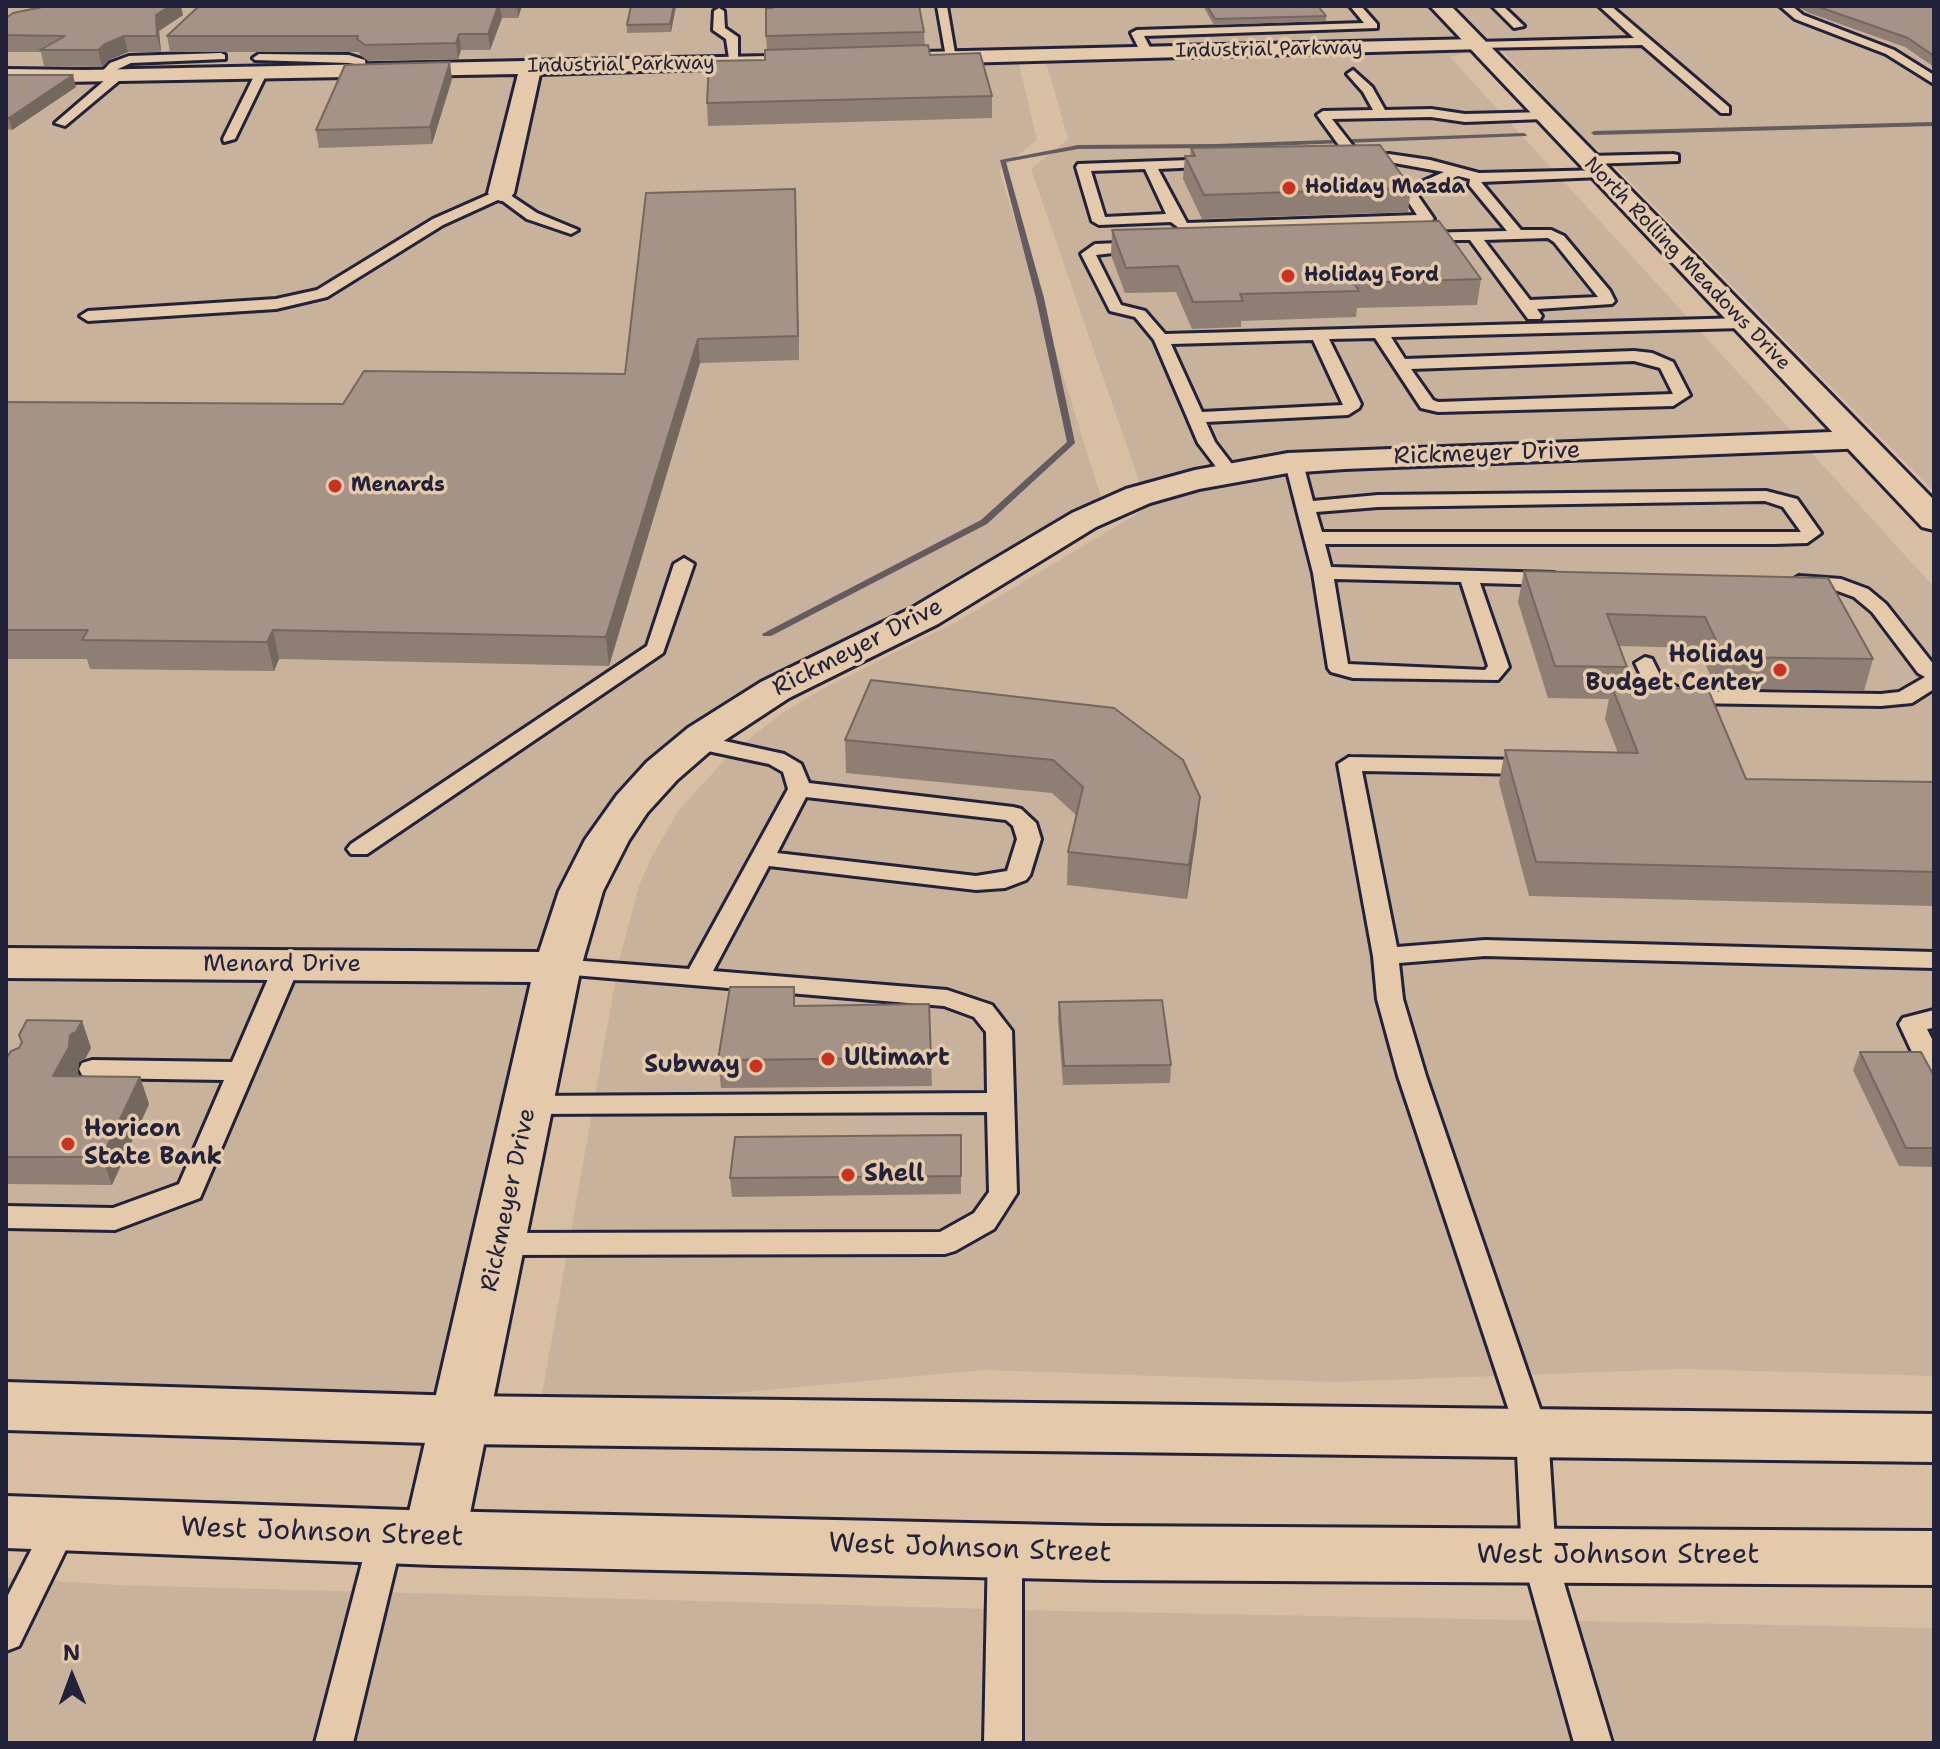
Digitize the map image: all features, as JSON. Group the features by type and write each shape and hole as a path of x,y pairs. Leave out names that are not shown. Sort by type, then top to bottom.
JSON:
{"street":[{"name":"North Rolling Meadows Drive","path":"1440,6 1934,520"},
{"name":"Industrial Parkway","path":"905,59 1476,45"},
{"name":"Industrial Parkway","path":"6,76 110,77 260,66 360,71 792,61"},
{"path":"501,193 531,67"},
{"name":"Rickmeyer Drive","path":"410,1537 462,1420 558,967 581,891 607,840 647,787 697,742 755,702 910,624 1084,520 1138,496 1229,472 1294,463 1857,441"},
{"name":"Menard Drive","path":"6,963 558,967"},
{"path":"6,1406 462,1420 1934,1438"},
{"name":"West Johnson Street","path":"34,1523 410,1537 1005,1548 1103,1553 1921,1555"}],"lane":[{"path":"942,6 952,57"},
{"path":"1147,53 1137,33 1373,26 1355,6"},
{"path":"1497,6 1518,26"},
{"path":"1604,6 1725,110"},
{"path":"1785,6 1799,17 1890,52 1934,80"},
{"path":"719,11 719,30 732,37 734,63"},
{"path":"1319,28 1336,48"},
{"path":"1476,45 1645,41"},
{"path":"61,123 110,77 114,66 129,60 221,57"},
{"path":"229,139 260,66"},
{"path":"1353,74 1368,90 1381,114"},
{"path":"1543,115 1465,118 1431,113 1323,115 1333,128 1343,153 1356,159 1389,158 1460,170 1479,177 1673,158"},
{"path":"1175,218 1099,221 1083,167 1229,163"},
{"path":"1150,165 1175,218 1183,227 1427,219 1408,191 1460,170"},
{"path":"1479,177 1474,182 1516,233"},
{"path":"88,316 276,304 322,294 438,222 501,193 532,216 571,230"},
{"path":"1396,238 1551,234 1559,239 1605,294 1607,301 1526,305"},
{"path":"1473,235 1543,328"},
{"path":"1165,245 1095,248 1088,254 1115,308 1140,314 1161,339 1207,443 1229,472"},
{"path":"1161,339 1743,323"},
{"path":"1380,333 1400,364 1427,404 1438,407 1673,401 1682,395 1667,365 1652,358 1634,356 1400,364"},
{"path":"1196,417 1348,410 1353,404 1318,334"},
{"path":"1294,463 1323,573 1338,668 1353,672 1491,676 1499,667 1469,578"},
{"path":"1305,507 1378,501 1766,496 1790,503 1812,533 1807,537 1775,538 1314,538"},
{"path":"359,849 656,649 684,564"},
{"path":"1323,573 1580,579"},
{"path":"1787,582 1834,583 1861,593 1879,608 1925,669 1934,673"},
{"path":"1645,663 1654,684 1664,691 1687,697 1881,700 1904,698 1934,680"},
{"path":"697,742 776,759 793,769 799,789 697,978"},
{"path":"1526,767 1349,764 1386,956 1390,999 1412,1076 1532,1432 1539,1556 1593,1743"},
{"path":"762,858 976,883 1005,881 1018,875 1029,839 1024,823 1013,814 799,789"},
{"path":"1386,956 1485,948 1934,960"},
{"path":"6,1217 115,1219 190,1191 287,965"},
{"path":"500,1244 945,1243 984,1221 1003,1193 999,1031 983,1011 947,998 558,967"},
{"path":"1934,1019 1912,1024 1934,1072"},
{"path":"92,1069 242,1071"},
{"path":"529,1105 1001,1102"},
{"path":"6,1635 34,1523"},
{"path":"334,1743 410,1537"},
{"path":"1003,1743 1005,1548"}],"shaded area":[{"path":"6,6 1934,6 1934,492 1607,158 1581,136 1497,45 1450,57 1934,587 1934,1376 1683,1369 1333,1382 984,1370 539,1411 619,961 639,886 678,811 732,752 785,711 958,621 1148,507 1031,169 1068,139 1044,55 1017,56 1037,140 999,170 1105,510 775,690 607,840 462,1420 6,1406"},
{"path":"6,1578 119,1585 1065,1611 1934,1628 1934,1743 6,1743"}],"building":[{"path":"47,6 170,6 156,15 157,36 124,36 98,50 40,50 65,36 6,35 6,18 13,13"},
{"path":"199,6 498,6 488,34 459,34 456,43 365,45 357,39 358,36 167,36"},
{"path":"631,6 674,6 670,24 627,25"},
{"path":"919,6 924,32 766,36 766,8"},
{"path":"1207,6 1318,6 1326,16 1215,19"},
{"path":"1816,6 1934,6 1934,56 1908,38"},
{"path":"928,45 930,55 980,53 992,96 707,103 709,61 765,60 765,50"},
{"path":"450,62 430,127 316,130 345,65"},
{"path":"8,75 73,75 6,118"},
{"path":"1380,145 1411,188 1204,195 1185,156 1195,156 1191,148"},
{"name":"Menards","path":"795,189 798,336 698,339 606,637 273,630 267,642 82,640 88,630 6,630 6,402 343,404 364,371 625,374 646,193"},
{"path":"1439,221 1481,279 1354,283 1359,291 1240,294 1243,301 1193,302 1178,266 1126,268 1112,230"},
{"path":"1524,571 1828,578 1873,659 1724,657 1705,617 1607,614 1627,667 1555,666"},
{"path":"871,680 1114,708 1183,760 1200,797 1189,865 1068,852 1083,787 1053,760 845,740"},
{"path":"1612,687 1708,689 1746,779 1934,782 1934,872 1536,862 1505,750 1638,753"},
{"path":"730,987 794,987 794,1006 929,1004 931,1058 718,1060"},
{"path":"1162,1000 1171,1065 1064,1066 1059,1002"},
{"name":"Horicon State Bank","path":"27,1020 82,1021 76,1032 70,1035 69,1047 53,1076 140,1077 102,1157 6,1157 6,1059 11,1051 19,1048 22,1042 19,1035"},
{"path":"1860,1052 1921,1052 1934,1076 1934,1148 1906,1148"},
{"path":"961,1135 961,1176 730,1178 735,1137"}],"waterway":[{"path":"1594,133 1934,124"},
{"path":"767,634 984,522 1071,443 1040,298 1002,161 1078,147 1216,146 1524,135"}],"place":[{"name":"Holiday Mazda","path":"1289,188"},
{"name":"Holiday Ford","path":"1288,276"},
{"name":"Menards","path":"335,486"},
{"name":"Holiday Budget Center","path":"1780,670"},
{"name":"Ultimart","path":"828,1059"},
{"name":"Subway","path":"756,1066"},
{"name":"Horicon State Bank","path":"68,1144"},
{"name":"Shell","path":"848,1175"}]}
